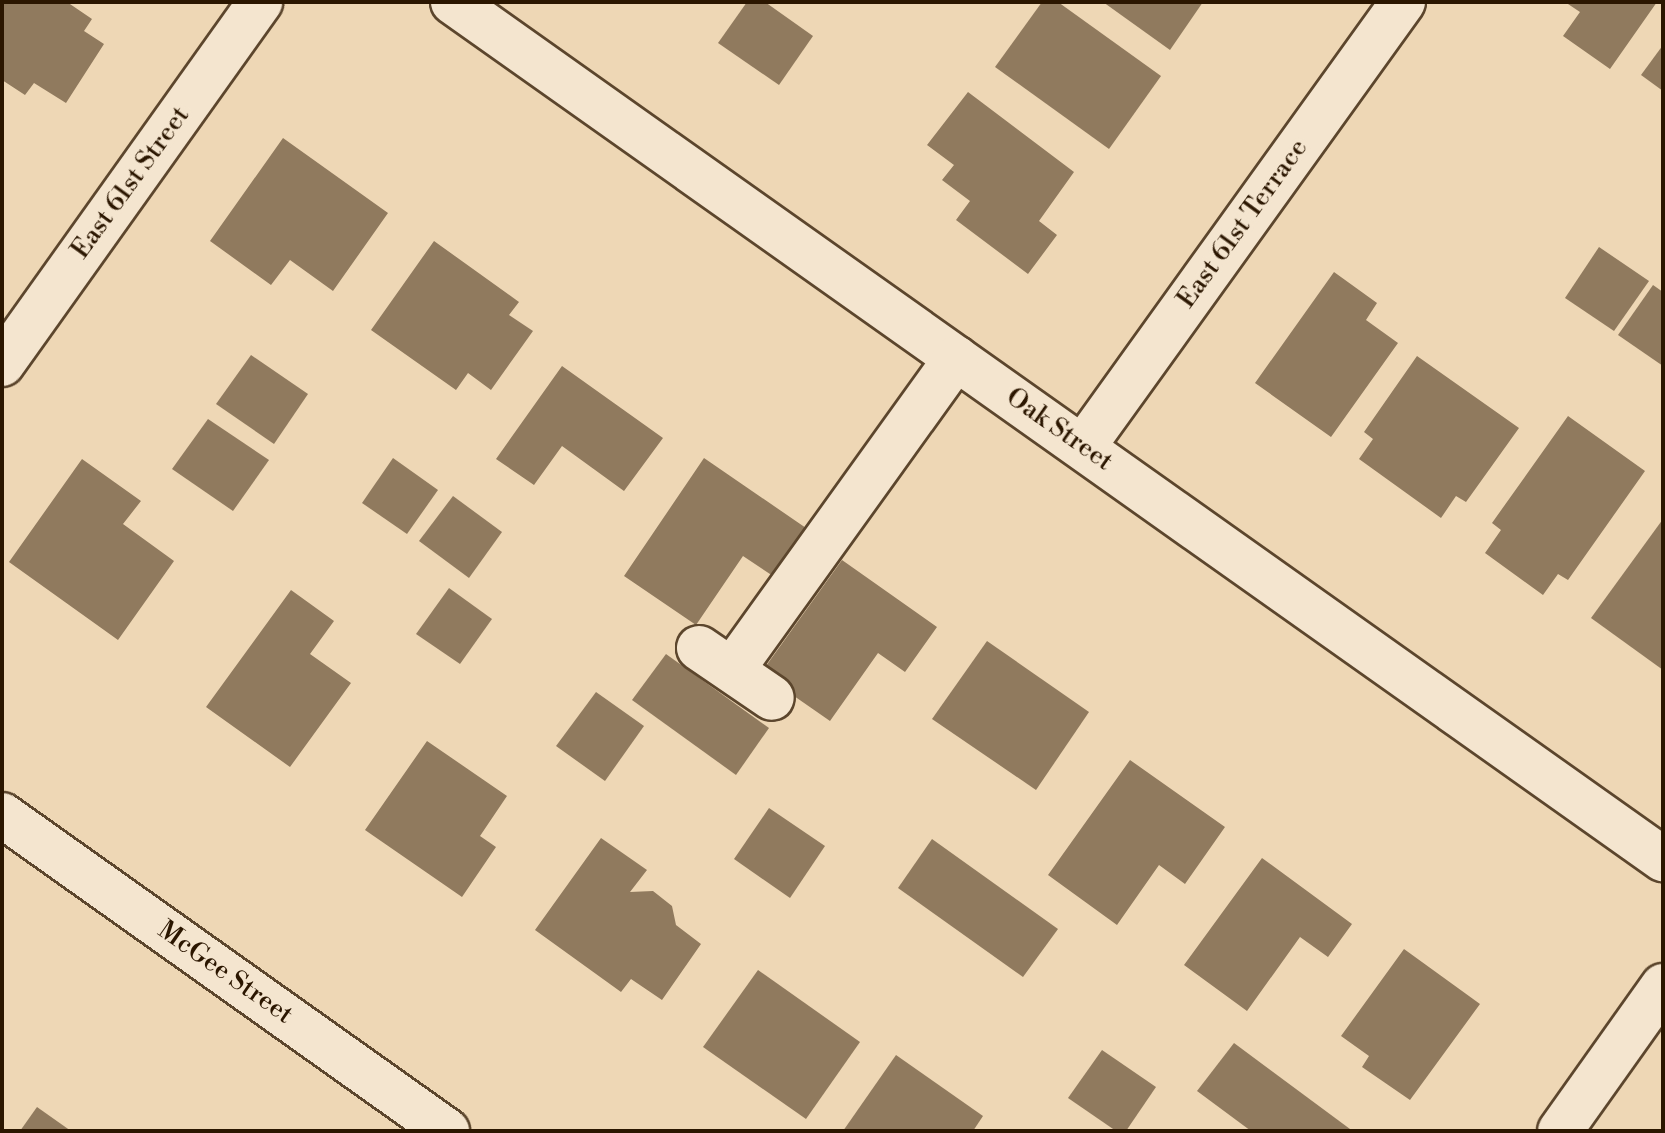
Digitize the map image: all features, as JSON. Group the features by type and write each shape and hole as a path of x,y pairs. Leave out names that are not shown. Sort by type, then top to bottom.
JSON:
{"street":[{"name":"East 61st Street","path":"2,364 260,2"},
{"name":"Oak Street","path":"453,2 1663,859"},
{"name":"East 61st Terrace","path":"1083,447 1403,2"},
{"path":"772,698 716,659 956,358"},
{"name":"McGee Street","path":"2,815 447,1131"},
{"path":"1560,1131 1663,986"}],"building":[{"path":"2,2 67,2 92,19 84,31 104,44 66,103 34,83 25,95 2,80"},
{"path":"747,2 765,2 813,36 779,85 718,43"},
{"path":"1042,2 1058,2 1161,76 1109,149 995,67"},
{"path":"1103,2 1203,2 1170,50"},
{"path":"1565,2 1657,2 1610,69 1563,36 1580,12"},
{"path":"1663,45 1663,91 1641,75"},
{"path":"968,92 1074,172 1039,221 1057,235 1028,274 956,220 970,201 942,180 954,165 927,145"},
{"path":"283,138 388,213 333,291 290,260 271,285 210,241"},
{"path":"434,241 519,302 509,315 533,331 491,390 468,373 456,390 371,330"},
{"path":"1599,247 1649,281 1614,331 1565,298"},
{"path":"1334,272 1377,303 1366,320 1398,343 1331,437 1255,383"},
{"path":"1653,285 1663,292 1663,366 1618,335"},
{"path":"251,355 308,394 274,444 216,404"},
{"path":"1417,356 1519,428 1466,502 1456,496 1441,518 1359,459 1373,439 1364,432"},
{"path":"562,366 663,438 624,491 562,446 534,485 496,459"},
{"path":"1568,416 1645,471 1568,580 1558,574 1543,595 1485,553 1501,530 1492,523"},
{"path":"208,419 269,460 233,511 172,469"},
{"path":"393,458 438,490 407,534 362,503"},
{"path":"704,458 806,528 773,576 743,556 696,625 624,576"},
{"path":"82,459 141,501 123,524 174,561 118,640 9,562"},
{"path":"453,496 502,532 469,578 419,541"},
{"path":"1663,519 1663,670 1591,618"},
{"path":"842,560 937,627 905,672 878,653 830,721 761,673"},
{"path":"449,588 492,619 460,664 416,634"},
{"path":"291,590 334,621 310,654 351,683 290,767 206,707"},
{"path":"987,641 1089,712 1036,790 932,719"},
{"path":"666,654 769,728 736,775 632,700"},
{"path":"596,692 644,726 605,781 556,746"},
{"path":"427,741 507,796 480,836 496,847 462,897 365,830"},
{"path":"1130,760 1225,827 1185,884 1159,865 1117,925 1048,875"},
{"path":"769,808 825,846 790,898 734,859"},
{"path":"601,838 647,870 630,892 653,891 672,906 676,925 701,944 662,1000 631,979 621,992 535,930"},
{"path":"932,839 1058,929 1023,977 898,888"},
{"path":"1262,858 1352,924 1328,957 1300,937 1247,1011 1184,965"},
{"path":"1404,949 1480,1004 1410,1100 1362,1067 1369,1056 1341,1036"},
{"path":"758,970 860,1042 806,1119 703,1047"},
{"path":"1234,1043 1349,1131 1251,1131 1197,1091"},
{"path":"1102,1050 1156,1087 1126,1131 1116,1131 1068,1098"},
{"path":"896,1055 983,1116 973,1131 843,1131"},
{"path":"37,1107 71,1131 20,1131"}]}
